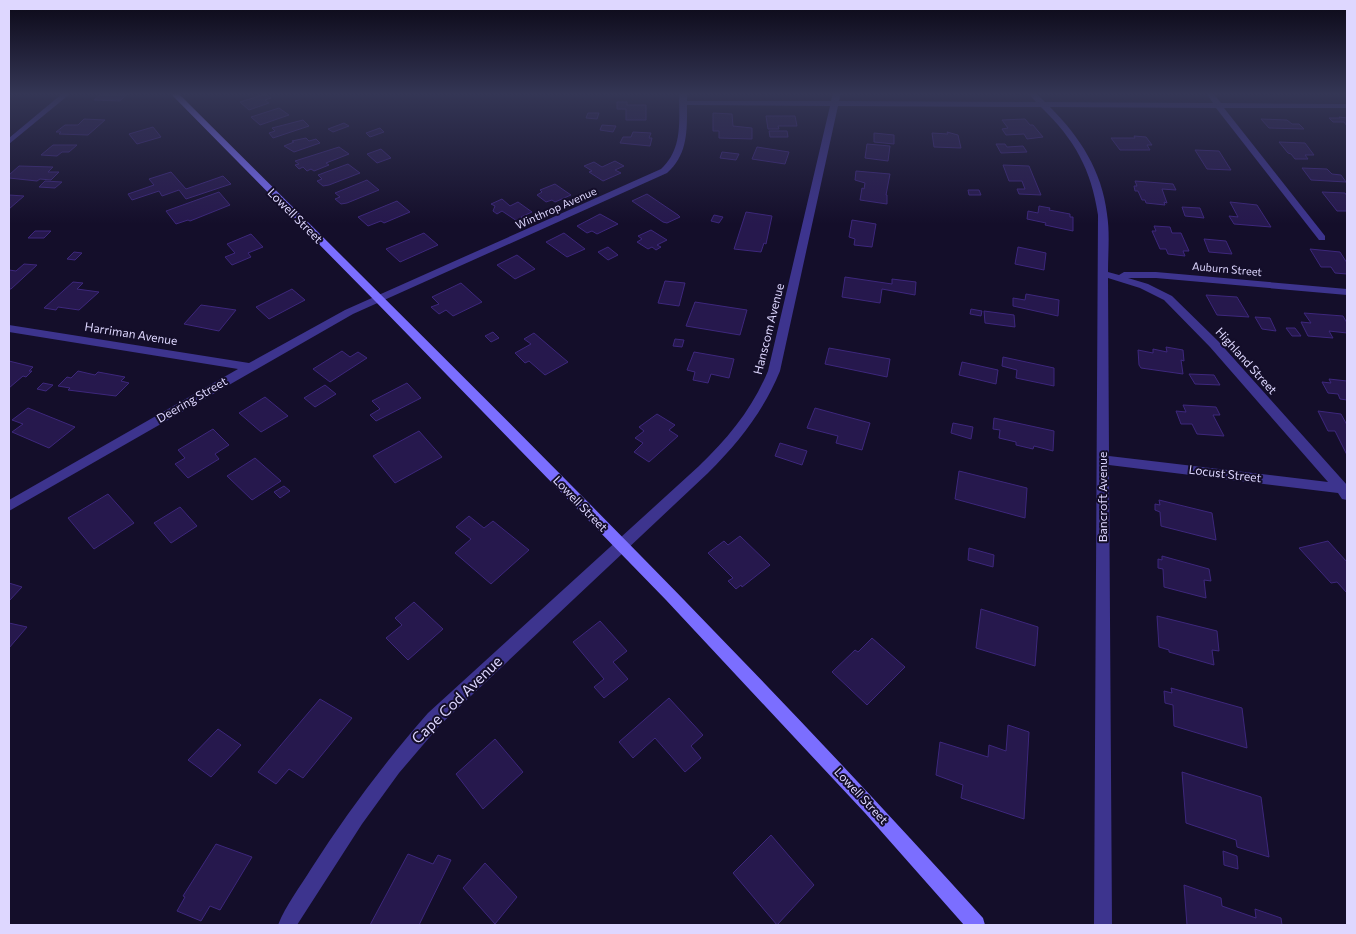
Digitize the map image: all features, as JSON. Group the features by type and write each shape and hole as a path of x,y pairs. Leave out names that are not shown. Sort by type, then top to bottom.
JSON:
{"main road":[{"name":"Lowell Street","path":"217,137 379,299 713,640 871,807 976,925"}],"street":[{"name":"Winthrop Avenue","path":"379,299 664,171 676,160 681,150 682,137"},
{"name":"Hanscom Avenue","path":"621,546 723,451 749,421 764,397 774,371 827,137"},
{"name":"Bancroft Avenue","path":"1073,137 1089,161 1097,182 1103,215 1103,925"},
{"path":"1243,137 1322,238"},
{"name":"Auburn Street","path":"1104,274 1156,275 1347,292"},
{"name":"Highland Street","path":"1104,274 1144,286 1168,298 1214,344 1345,491"},
{"name":"Deering Street","path":"9,506 250,367 349,312 379,299"},
{"name":"Harriman Avenue","path":"9,328 250,367"},
{"name":"Locust Street","path":"1104,460 1345,491"},
{"name":"Cape Cod Avenue","path":"287,925 331,852 382,778 416,738 434,718 621,546"}],"building":[{"path":"131,137 161,137 137,144"},
{"path":"623,137 650,137 649,138 652,138 650,146 620,143"},
{"path":"719,137 752,137 752,139"},
{"path":"874,137 894,137 894,144 874,142"},
{"path":"933,137 958,137 961,148 934,147"},
{"path":"1026,137 1043,137 1027,139"},
{"path":"1134,137 1146,137 1152,145 1147,145 1150,150 1120,150 1111,138 1135,138"},
{"path":"306,138 309,141 316,139 320,143 294,152 284,146 294,142 292,141"},
{"path":"1279,142 1305,143 1314,155 1305,155 1308,159 1295,159"},
{"path":"867,144 890,146 888,161 865,158"},
{"path":"996,144 1005,144 1007,147 1023,146 1027,152 1001,153"},
{"path":"53,145 77,145 69,152 62,152 57,156 41,155"},
{"path":"339,147 349,154 326,163 329,165 314,171 311,169 307,171 303,167 299,169 295,165 299,164 295,161"},
{"path":"757,147 789,152 785,164 752,159"},
{"path":"381,149 391,158 377,163 367,154"},
{"path":"1195,150 1219,151 1231,170 1207,169"},
{"path":"722,152 739,154 736,160 720,158"},
{"path":"615,161 624,166 615,170 621,173 603,181 589,172 592,171 584,166 594,162 602,167"},
{"path":"348,164 360,173 329,185 323,186 317,181 322,179 318,175"},
{"path":"1003,165 1029,166 1041,195 1019,194 1017,189 1025,189 1022,181 1009,181"},
{"path":"19,166 53,167 48,172 59,172 51,180 40,179 37,181 9,178 9,175"},
{"path":"1302,168 1327,169 1332,174 1341,175 1346,182 1311,180"},
{"path":"856,171 890,174 886,195 887,204 860,200 865,183 855,180"},
{"path":"171,172 186,189 223,176 231,184 186,199 179,190 162,196 159,191 132,200 128,194 154,185 149,179"},
{"path":"367,180 379,190 347,203 341,204 335,199 340,197 335,193"},
{"path":"45,181 62,182 55,188 39,187"},
{"path":"1135,181 1173,184 1176,190 1162,189 1167,203 1164,202 1165,205 1146,203 1145,200 1142,200 1138,191 1135,191 1134,186 1137,186"},
{"path":"555,184 571,195 555,202 552,200 546,202 537,195 542,192 540,190"},
{"path":"968,190 979,190 981,195 969,195"},
{"path":"219,192 230,205 190,221 176,224 166,211"},
{"path":"1322,192 1345,193 1347,196 1347,211 1337,211"},
{"path":"647,194 680,217 667,223 663,222 632,201"},
{"path":"9,195 24,196 9,209"},
{"path":"502,199 510,206 518,202 532,212 517,221 502,211 497,214 493,211 495,206 491,204"},
{"path":"397,201 410,212 384,223 381,221 368,226 358,217"},
{"path":"1230,202 1257,205 1271,227 1234,224 1229,216 1238,217"},
{"path":"1039,206 1070,214 1070,217 1073,217 1073,231 1027,219 1028,211 1038,213"},
{"path":"1182,207 1200,208 1204,218 1185,216"},
{"path":"746,212 772,216 766,244 764,243 761,252 734,249"},
{"path":"600,214 618,224 597,234 592,231 587,233 577,226"},
{"path":"714,215 723,217 719,223 711,221"},
{"path":"852,220 876,224 872,247 854,245 855,239 849,237"},
{"path":"1154,226 1170,227 1172,233 1181,233 1189,251 1183,251 1185,256 1168,254 1166,249 1160,249 1152,231 1156,231"},
{"path":"651,230 667,240 657,245 661,247 656,250 652,247 648,249 637,242 642,239 638,236"},
{"path":"35,231 51,231 44,238 28,238"},
{"path":"424,233 438,245 400,262 386,249"},
{"path":"564,233 585,249 567,257 546,242"},
{"path":"251,234 263,247 248,253 251,257 232,265 225,257 235,253 227,244"},
{"path":"1204,239 1226,241 1232,254 1209,252"},
{"path":"608,247 618,255 608,260 598,252"},
{"path":"1018,247 1046,253 1044,270 1015,264"},
{"path":"1310,249 1340,252 1347,263 1347,274 1335,273 1331,267 1321,267"},
{"path":"74,252 82,253 75,260 67,259"},
{"path":"517,255 535,269 515,279 497,265"},
{"path":"24,264 37,265 9,289 9,270 16,271"},
{"path":"845,277 892,284 892,279 916,282 915,295 882,289 880,303 842,297"},
{"path":"665,281 685,283 679,306 658,303"},
{"path":"73,282 83,283 77,289 99,292 79,310 58,307 56,310 44,308"},
{"path":"461,283 482,302 453,316 446,310 439,314 431,307 439,304 432,297"},
{"path":"292,289 305,300 269,319 256,307"},
{"path":"1026,294 1059,300 1058,316 1013,306 1013,298 1025,300"},
{"path":"1206,295 1237,297 1249,317 1217,315"},
{"path":"695,302 747,310 740,335 686,326"},
{"path":"201,305 236,310 219,331 184,324"},
{"path":"971,309 982,311 981,316 970,314"},
{"path":"984,311 1014,315 1015,327 985,323"},
{"path":"1304,313 1343,316 1347,323 1347,333 1329,331 1333,338 1308,336 1301,322 1311,323"},
{"path":"1255,317 1270,318 1276,331 1262,329"},
{"path":"1286,328 1295,328 1301,336 1292,336"},
{"path":"493,332 499,338 491,342 485,336"},
{"path":"534,333 568,362 545,375 529,361 525,363 515,353 531,344 524,339"},
{"path":"675,339 684,340 682,347 673,346"},
{"path":"1166,347 1183,350 1184,361 1181,360 1183,374 1141,368 1138,350 1153,353 1153,349 1167,352"},
{"path":"829,348 890,359 887,377 825,364"},
{"path":"342,351 350,357 358,352 367,358 330,382 313,369"},
{"path":"694,352 734,359 729,378 711,374 708,383 693,380 695,372 687,370"},
{"path":"1003,357 1054,368 1054,386 1016,378 1017,370 1002,366"},
{"path":"9,361 33,367 26,377 23,376 9,388"},
{"path":"962,362 998,370 996,384 959,375"},
{"path":"78,371 95,375 98,372 125,377 121,381 129,383 116,396 68,390 70,388 58,386 67,377 71,378"},
{"path":"1189,374 1214,375 1220,385 1195,384"},
{"path":"1329,379 1347,381 1347,400 1340,399 1338,394 1328,393 1322,382 1331,383"},
{"path":"43,383 53,385 46,391 37,389"},
{"path":"407,383 421,398 376,421 370,415 380,409 372,401"},
{"path":"325,385 336,394 315,407 304,398"},
{"path":"265,397 288,416 261,432 239,413"},
{"path":"1183,405 1216,407 1220,415 1213,415 1224,436 1197,434 1192,424 1181,424 1176,411 1186,412"},
{"path":"28,408 75,427 49,448 12,432 23,424 12,420"},
{"path":"815,408 870,423 862,450 836,443 838,436 807,428"},
{"path":"1318,411 1341,414 1347,425 1347,455 1335,431 1328,431"},
{"path":"657,414 675,425 669,430 678,436 649,462 634,452 643,443 635,438 644,431 639,427"},
{"path":"994,418 1054,431 1053,451 1034,446 1033,449 1016,445 1016,442 999,438 1000,430 993,429"},
{"path":"953,423 973,427 971,439 951,433"},
{"path":"213,429 229,445 215,454 219,459 188,478 175,464 185,458 178,450"},
{"path":"419,431 442,457 395,483 373,456"},
{"path":"780,443 807,451 802,465 775,456"},
{"path":"255,458 281,481 252,500 227,476"},
{"path":"959,471 1027,488 1025,518 955,499"},
{"path":"284,486 290,491 280,498 274,492"},
{"path":"108,494 134,523 94,549 68,518"},
{"path":"1159,500 1212,513 1216,540 1161,526 1160,512 1155,510 1155,504 1160,505"},
{"path":"180,507 197,526 171,543 154,523"},
{"path":"469,516 484,528 493,521 529,550 491,584 455,553 471,539 456,527"},
{"path":"740,536 770,565 742,587 741,585 736,589 728,581 733,578 708,553 724,541 728,545"},
{"path":"1328,541 1347,562 1347,593 1337,582 1331,583 1299,548"},
{"path":"969,548 994,555 993,567 968,560"},
{"path":"1162,556 1209,569 1211,581 1204,580 1206,598 1164,587 1163,569 1158,568 1158,559 1162,560"},
{"path":"9,583 22,587 9,601"},
{"path":"414,602 443,629 408,660 386,638 402,625 395,618"},
{"path":"981,609 1038,627 1035,666 976,648"},
{"path":"1157,616 1217,631 1219,651 1212,650 1214,665 1169,652 1169,650 1159,647"},
{"path":"600,621 627,651 613,662 628,679 604,698 594,687 604,679 573,642"},
{"path":"9,623 27,627 9,648"},
{"path":"872,638 905,667 867,705 832,672 855,650 858,652"},
{"path":"1171,688 1242,708 1247,748 1174,726 1173,705 1165,703 1164,691 1172,693"},
{"path":"669,698 703,735 691,746 701,758 685,772 655,738 633,758 619,742"},
{"path":"320,699 352,718 303,778 289,769 276,784 258,772"},
{"path":"1008,725 1029,732 1024,819 961,798 963,785 936,775 940,742 988,757 989,745 1006,751"},
{"path":"218,729 241,745 211,777 188,760"},
{"path":"495,739 523,772 483,809 456,774"},
{"path":"1182,772 1261,797 1269,857 1237,847 1236,840 1186,823"},
{"path":"771,835 814,885 777,925 733,873"},
{"path":"216,844 252,857 220,910 210,906 201,921 177,911 185,897 183,896"},
{"path":"1223,851 1237,856 1238,869 1224,865"},
{"path":"408,854 433,864 438,855 451,860 419,925 370,925"},
{"path":"485,863 517,897 495,924 463,888"},
{"path":"1184,885 1221,898 1222,906 1256,918 1255,909 1281,918 1282,925 1187,925"}]}
